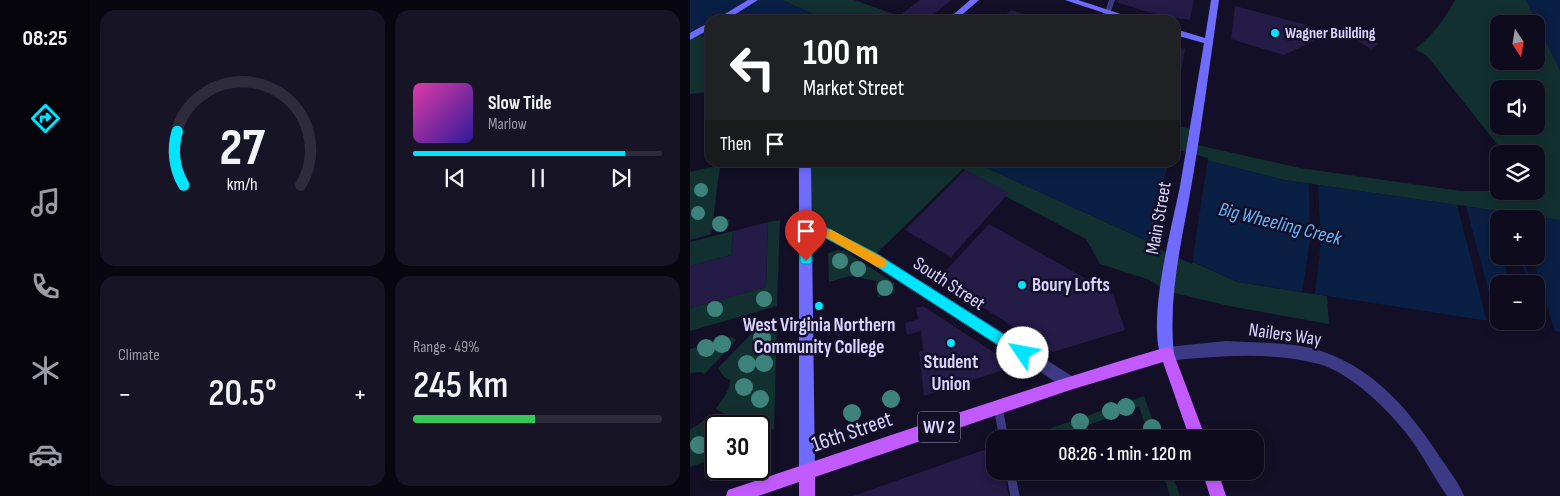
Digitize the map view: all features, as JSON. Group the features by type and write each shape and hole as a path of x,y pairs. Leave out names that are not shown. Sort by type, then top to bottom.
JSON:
{"main road":[{"name":"16th Street","path":"734,496 1070,383 1167,354"},
{"name":"Main Street","path":"1167,354 1195,430"},
{"path":"807,471 807,496"},
{"path":"1213,480 1218,496"}],"street":[{"path":"728,15 754,0"},
{"path":"957,15 974,0"},
{"path":"1069,0 1105,15"},
{"name":"Main Street","path":"1167,354 1164,330 1166,291 1193,144 1215,0"},
{"path":"690,37 705,28"},
{"path":"1180,34 1208,42"},
{"path":"805,167 807,471"},
{"name":"South Street","path":"806,222 872,258 1070,383"},
{"name":"Nailers Way","path":"1167,354 1226,348 1280,351 1322,358 1357,376 1384,396 1415,432 1456,496"}],"lane":[{"path":"1107,15 1112,0"},
{"path":"998,407 1002,430"},
{"path":"1012,480 1015,496"}],"green space":[{"path":"782,0 854,0 896,15 815,15"},
{"path":"1455,0 1526,0 1533,15 1490,15 1490,70 1545,70 1545,39 1560,70 1560,220 1545,218 1545,210 1491,210 1284,180 1180,153 1180,126 1195,130 1193,144 1300,168 1461,191 1490,191 1490,200 1545,200 1545,145 1498,145 1427,56 1415,49 1433,33"},
{"path":"690,31 705,38 705,92 690,94"},
{"path":"720,167 713,222 730,219 729,226 712,230 711,234 690,240 690,172"},
{"path":"805,167 985,167 1237,282 1327,296 1329,324 1229,306 1166,291 1150,280 1100,264 1086,239 1005,196 1008,193 963,169 873,257 806,222"},
{"path":"780,220 777,306 690,331 690,308 766,287 768,222"},
{"path":"733,231 731,255 690,266 690,242"},
{"path":"838,250 845,251 894,283 895,293 878,297 876,281 850,276 829,282 828,253"},
{"path":"777,323 774,429 770,430 770,415 727,415 716,409 730,384 730,380 724,377 718,368 755,330"},
{"path":"732,337 736,340 705,374 701,372 690,373 690,349"},
{"path":"1144,396 1156,430 1147,430 1139,407 1074,430 1046,430"},
{"path":"705,420 705,462 690,467 690,430"},
{"path":"1165,480 1174,480 1180,496 1170,496"}],"water":[{"path":"690,0 782,0 815,15 705,15 705,38 690,31"},
{"path":"1526,0 1560,0 1560,70 1545,39 1545,15 1533,15"},
{"name":"Big Wheeling Creek","path":"1180,153 1284,180 1491,210 1490,265 1545,265 1545,218 1560,220 1560,332 1545,330 1545,275 1490,275 1490,321 1238,282 985,167 1180,167"}],"pier":[{"path":"1180,150 1208,158 1192,264 1150,245 1167,167 1180,167"},
{"path":"1309,183 1318,185 1321,242 1315,294 1302,292 1310,241"},
{"path":"1457,205 1466,206 1490,297 1490,322 1487,321"},
{"path":"1505,265 1523,265 1525,275 1507,275"},
{"path":"1526,265 1535,265 1538,275 1528,275"},
{"path":"1545,299 1555,332 1545,330"}],"building":[{"path":"920,0 951,0 933,15 900,15"},
{"path":"1117,0 1194,0 1190,20 1180,18 1180,15 1158,15 1116,2"},
{"name":"Wagner Building","path":"1235,6 1318,28 1320,38 1284,55 1231,39"},
{"path":"1011,10 1026,15 1006,15"},
{"path":"1345,24 1379,44 1371,49 1338,29"},
{"path":"1180,48 1185,49 1180,71"},
{"path":"965,170 1009,193 951,257 905,230"},
{"path":"768,222 766,287 690,308 690,266 731,255 733,231"},
{"name":"Boury Lofts","path":"989,224 1113,294 1125,330 1053,352 938,279"},
{"name":"Student Union","path":"923,306 1001,357 1003,370 924,396 919,352 923,351 921,331 907,335 905,323 918,319 916,308"},
{"path":"986,449 986,480 1006,480 1009,496 853,496"}],"slow traffic":[{"path":"830,234 881,263"}],"place":[{"name":"Wagner Building","path":"1275,33"},
{"name":"Boury Lofts","path":"1022,285"},
{"name":"West Virginia Northern Community College","path":"819,306"},
{"name":"Student Union","path":"951,343"}],"route":[{"path":"806,261 806,222 872,258 1023,353"}]}
